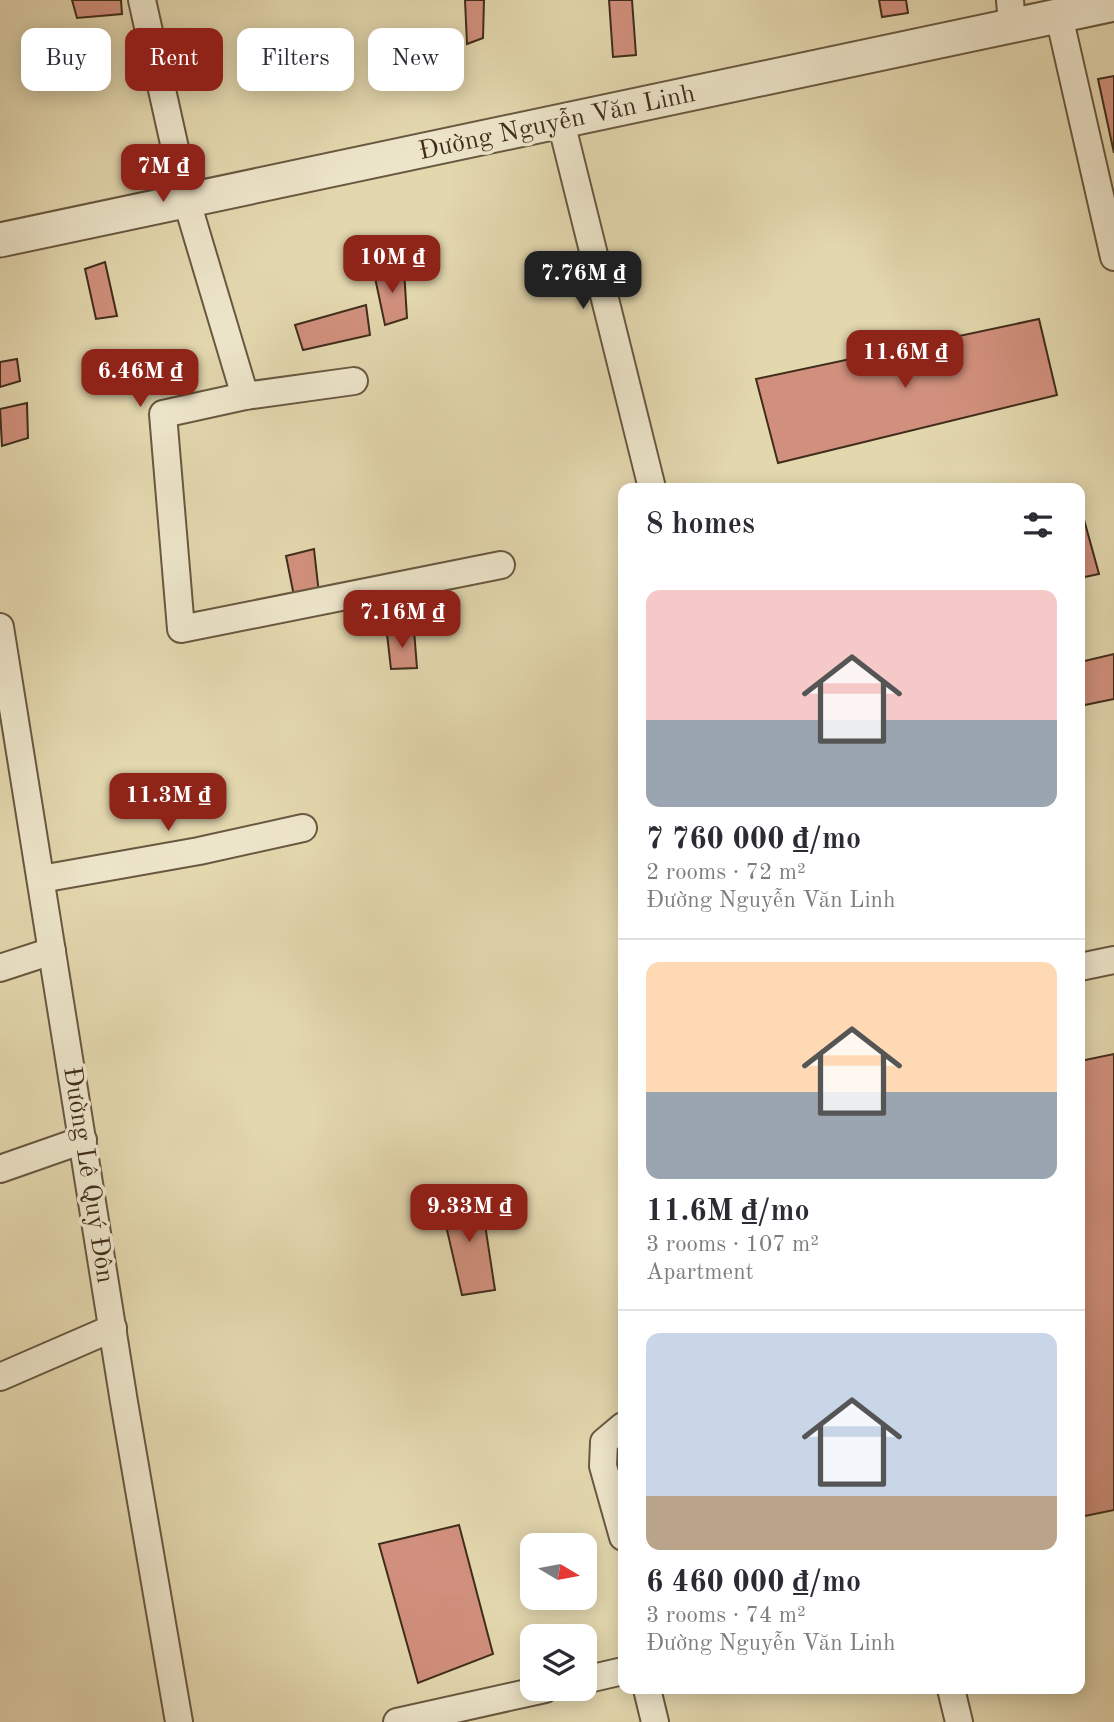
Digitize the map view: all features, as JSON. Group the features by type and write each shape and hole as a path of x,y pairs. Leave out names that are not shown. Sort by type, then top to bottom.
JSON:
{"street":[{"path":"142,0 187,202 245,396"},
{"name":"Đường Nguyễn Văn Linh","path":"0,240 561,122 1011,13 1059,16 1114,4"},
{"path":"1059,16 1114,257"},
{"path":"561,122 651,483"},
{"path":"354,381 245,396 163,414 181,629 502,565"},
{"name":"Đường Lê Quý Đôn","path":"0,627 179,1722"},
{"path":"41,879 200,851 303,828"},
{"path":"0,968 52,951"},
{"path":"1085,966 1114,960"},
{"path":"0,1169 83,1140"},
{"path":"0,1377 113,1328"},
{"path":"618,1430 604,1442 603,1466 618,1518"},
{"path":"597,1677 618,1672"},
{"path":"649,1694 655,1722"},
{"path":"952,1694 959,1722"},
{"path":"397,1722 520,1695"}],"building":[{"path":"72,0 121,0 122,14 77,18"},
{"path":"465,0 484,0 483,38 467,44"},
{"path":"609,0 632,0 636,55 613,57"},
{"path":"879,0 906,0 908,13 882,17"},
{"path":"1114,76 1114,153 1098,79"},
{"path":"105,262 117,316 96,319 85,269"},
{"path":"404,270 407,318 385,325 374,273"},
{"path":"366,305 370,335 303,350 295,325"},
{"path":"1039,319 1057,395 778,463 756,379"},
{"path":"17,359 20,381 0,387 0,362"},
{"path":"27,403 28,438 2,446 0,409"},
{"path":"1085,523 1099,574 1085,577"},
{"path":"314,549 319,594 295,601 286,556"},
{"path":"414,630 417,668 391,669 387,634"},
{"path":"1114,654 1114,699 1085,705 1085,661"},
{"path":"1114,1054 1114,1510 1085,1516 1085,1060"},
{"path":"480,1192 495,1290 462,1295 441,1204"},
{"path":"459,1525 493,1654 418,1683 379,1544"}]}
